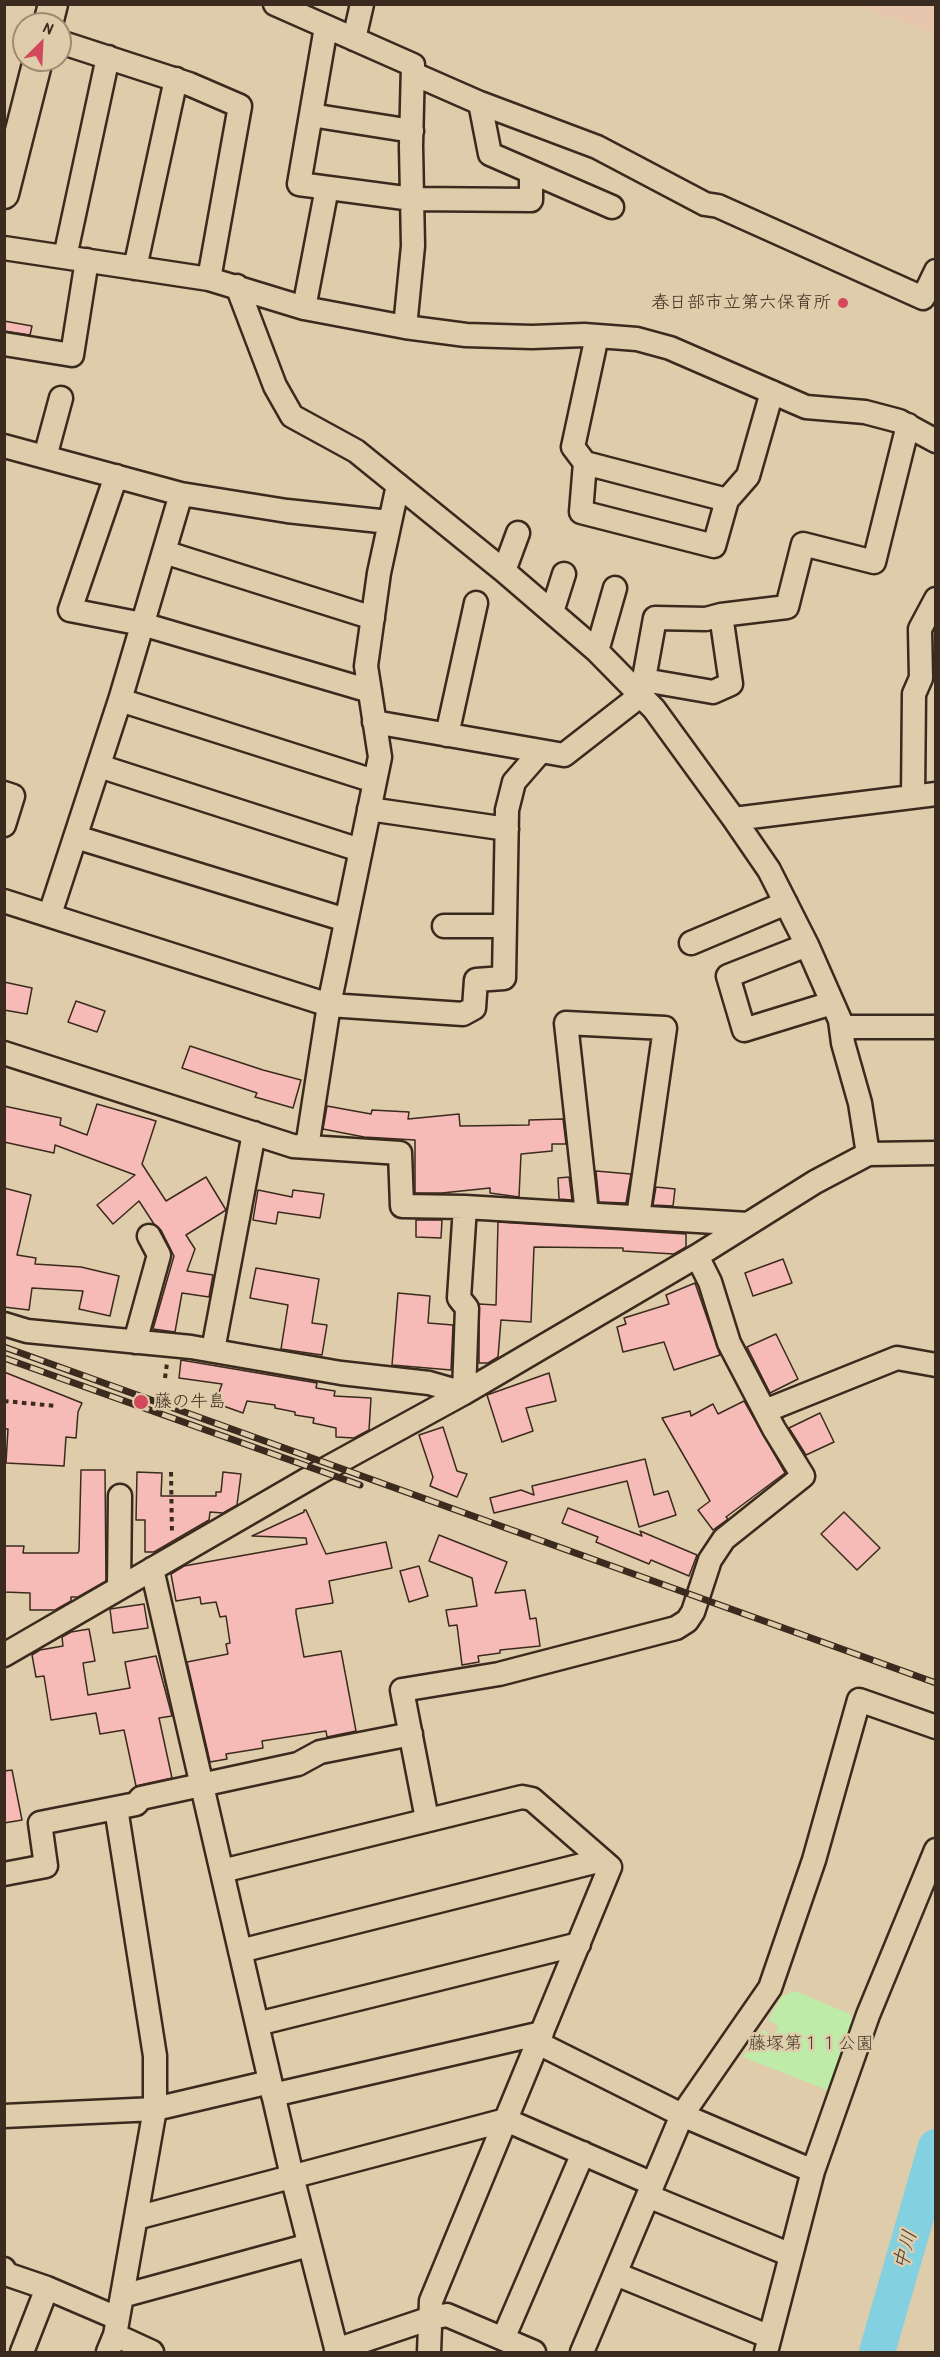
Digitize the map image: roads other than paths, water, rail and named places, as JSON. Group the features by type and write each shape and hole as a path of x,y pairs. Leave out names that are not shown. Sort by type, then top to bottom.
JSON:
{"main road":[{"path":"4,194 35,72"}],"street":[{"path":"275,4 413,65 411,131 413,246 405,327"},
{"path":"354,39 362,4"},
{"path":"326,27 299,184 412,199 531,200 531,172"},
{"path":"72,46 176,79 240,106 209,279"},
{"path":"64,257 108,57"},
{"path":"414,74 480,103 597,147 705,204 718,206 923,298 936,271"},
{"path":"135,268 176,79"},
{"path":"480,103 490,154 612,207"},
{"path":"310,115 411,131"},
{"path":"304,308 327,188"},
{"path":"4,248 209,279 304,308 405,327 466,335 597,336 637,339 670,348 807,407 865,412 899,421 936,441"},
{"path":"4,344 72,355 87,260"},
{"path":"237,286 275,386 292,416 356,451 504,570 642,688 654,709 769,870 807,945 841,1028 860,1103 868,1154"},
{"path":"597,336 573,447 585,463 728,500"},
{"path":"585,463 581,512 714,546 728,500 748,476 772,392"},
{"path":"45,457 61,398"},
{"path":"374,722 564,755 642,688 655,618 706,619 721,615 787,608 803,544 874,562 908,425"},
{"path":"4,446 181,494 287,512 389,522"},
{"path":"116,477 70,610 142,624 370,691"},
{"path":"307,1147 329,1005 380,757 366,666 389,522 398,485"},
{"path":"50,914 120,700 181,494"},
{"path":"504,570 518,533"},
{"path":"164,552 373,618"},
{"path":"552,612 564,574"},
{"path":"597,651 615,588"},
{"path":"913,797 914,694 921,678 920,629 936,599"},
{"path":"447,735 476,603"},
{"path":"642,688 713,693 731,684 721,615"},
{"path":"120,700 374,781"},
{"path":"4,901 329,1005 463,1014 474,1008 476,980 504,978 507,810 513,782 541,751"},
{"path":"99,766 360,850"},
{"path":"4,793 13,796 4,825"},
{"path":"734,819 936,794"},
{"path":"369,809 507,829"},
{"path":"76,837 346,920"},
{"path":"691,943 786,903"},
{"path":"444,926 505,926"},
{"path":"807,945 728,976 744,1030 832,1004"},
{"path":"587,1214 566,1023 665,1028 638,1217"},
{"path":"841,1028 936,1027"},
{"path":"4,1053 293,1146 400,1153 402,1206 465,1207 747,1224"},
{"path":"213,1350 254,1133"},
{"path":"4,1655 172,1557 464,1393 697,1256 815,1182 868,1154 936,1153"},
{"path":"464,1393 467,1308 459,1298 465,1207"},
{"path":"135,1342 159,1255 149,1236"},
{"path":"427,1819 402,1690 499,1674 676,1628 687,1621 693,1612 710,1560 720,1544 803,1476 729,1343 710,1282 697,1256"},
{"path":"4,1324 27,1332 213,1350 341,1373 429,1383 464,1393"},
{"path":"765,1411 897,1358 936,1365"},
{"path":"118,1588 120,1496"},
{"path":"152,1569 271,2088 336,2351 431,2318 447,2315 534,2352"},
{"path":"586,2351 682,2115 770,1988 814,1860 859,1700 936,1727"},
{"path":"4,1874 46,1866 40,1823 136,1804 141,1798 298,1764 320,1752 411,1734"},
{"path":"222,1871 522,1797 532,1799 610,1867 431,2301 429,2352"},
{"path":"116,1808 155,2056 155,2109 116,2325"},
{"path":"616,2274 768,2345 813,2171 868,2015 936,1850"},
{"path":"240,1951 602,1860"},
{"path":"256,2024 579,1944"},
{"path":"4,2116 155,2109 540,2038 682,2115 813,2171"},
{"path":"136,2218 506,2120 583,2153 651,2190 791,2255"},
{"path":"502,2339 583,2153"},
{"path":"116,2325 309,2245"},
{"path":"4,2269 6,2274 47,2288 116,2325 153,2352"},
{"path":"22,2352 47,2288"}],"waterway":[{"name":"中川","path":"877,2352 936,2147"}],"railway":[{"path":"4,1347 936,1683"},
{"path":"4,1358 360,1485"}],"place":[{"name":"春日部市立第六保育所","path":"843,303"},
{"name":"藤の牛島","path":"141,1402"}],"park label":[{"name":"藤塚第１１公園","path":"811,2044"}]}
